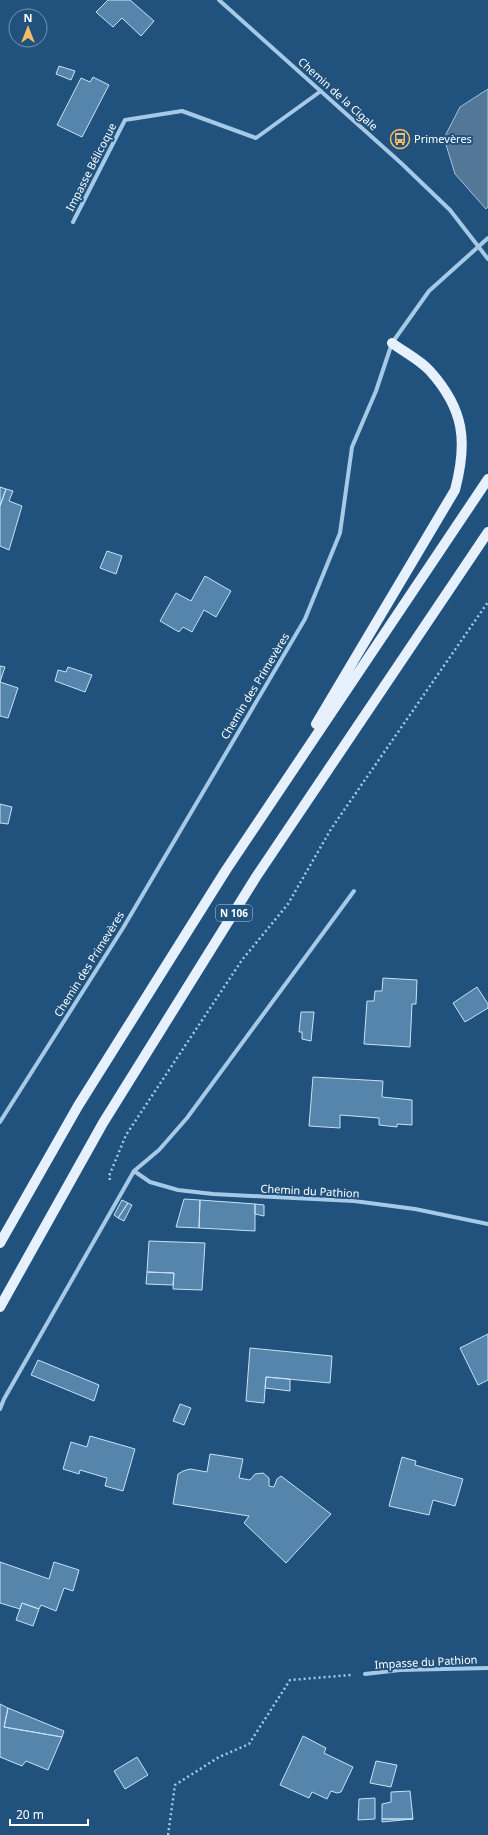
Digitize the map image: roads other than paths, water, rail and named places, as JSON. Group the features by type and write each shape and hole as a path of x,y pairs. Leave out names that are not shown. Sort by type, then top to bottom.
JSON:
{"main road":[{"path":"258,822 451,497 456,484 461,466 463,439 455,406 429,370 392,344"},
{"name":"N 106","path":"0,1243 78,1106 258,822 488,479"},
{"name":"N 106","path":"0,1307 103,1123 252,884 488,532"}],"street":[{"name":"Chemin de la Cigale","path":"219,0 321,91 450,210 488,259"},
{"name":"Impasse Bélicoque","path":"73,222 125,120 182,111 256,138 321,91"},
{"name":"Chemin des Primevères","path":"0,1122 123,928 305,619 340,533 352,447 376,391 392,344 429,291 488,238"},
{"path":"0,1409 4,1399 134,1171 158,1150 187,1118 354,891"},
{"name":"Chemin du Pathion","path":"134,1171 150,1182 178,1190 213,1194 354,1201 415,1209 488,1224"},
{"name":"Impasse du Pathion","path":"365,1674 400,1670 488,1668"}],"water":[{"path":"488,89 488,207 486,209 455,174 444,138 460,107"}],"place":[{"name":"Primevères","path":"400,139"}]}
